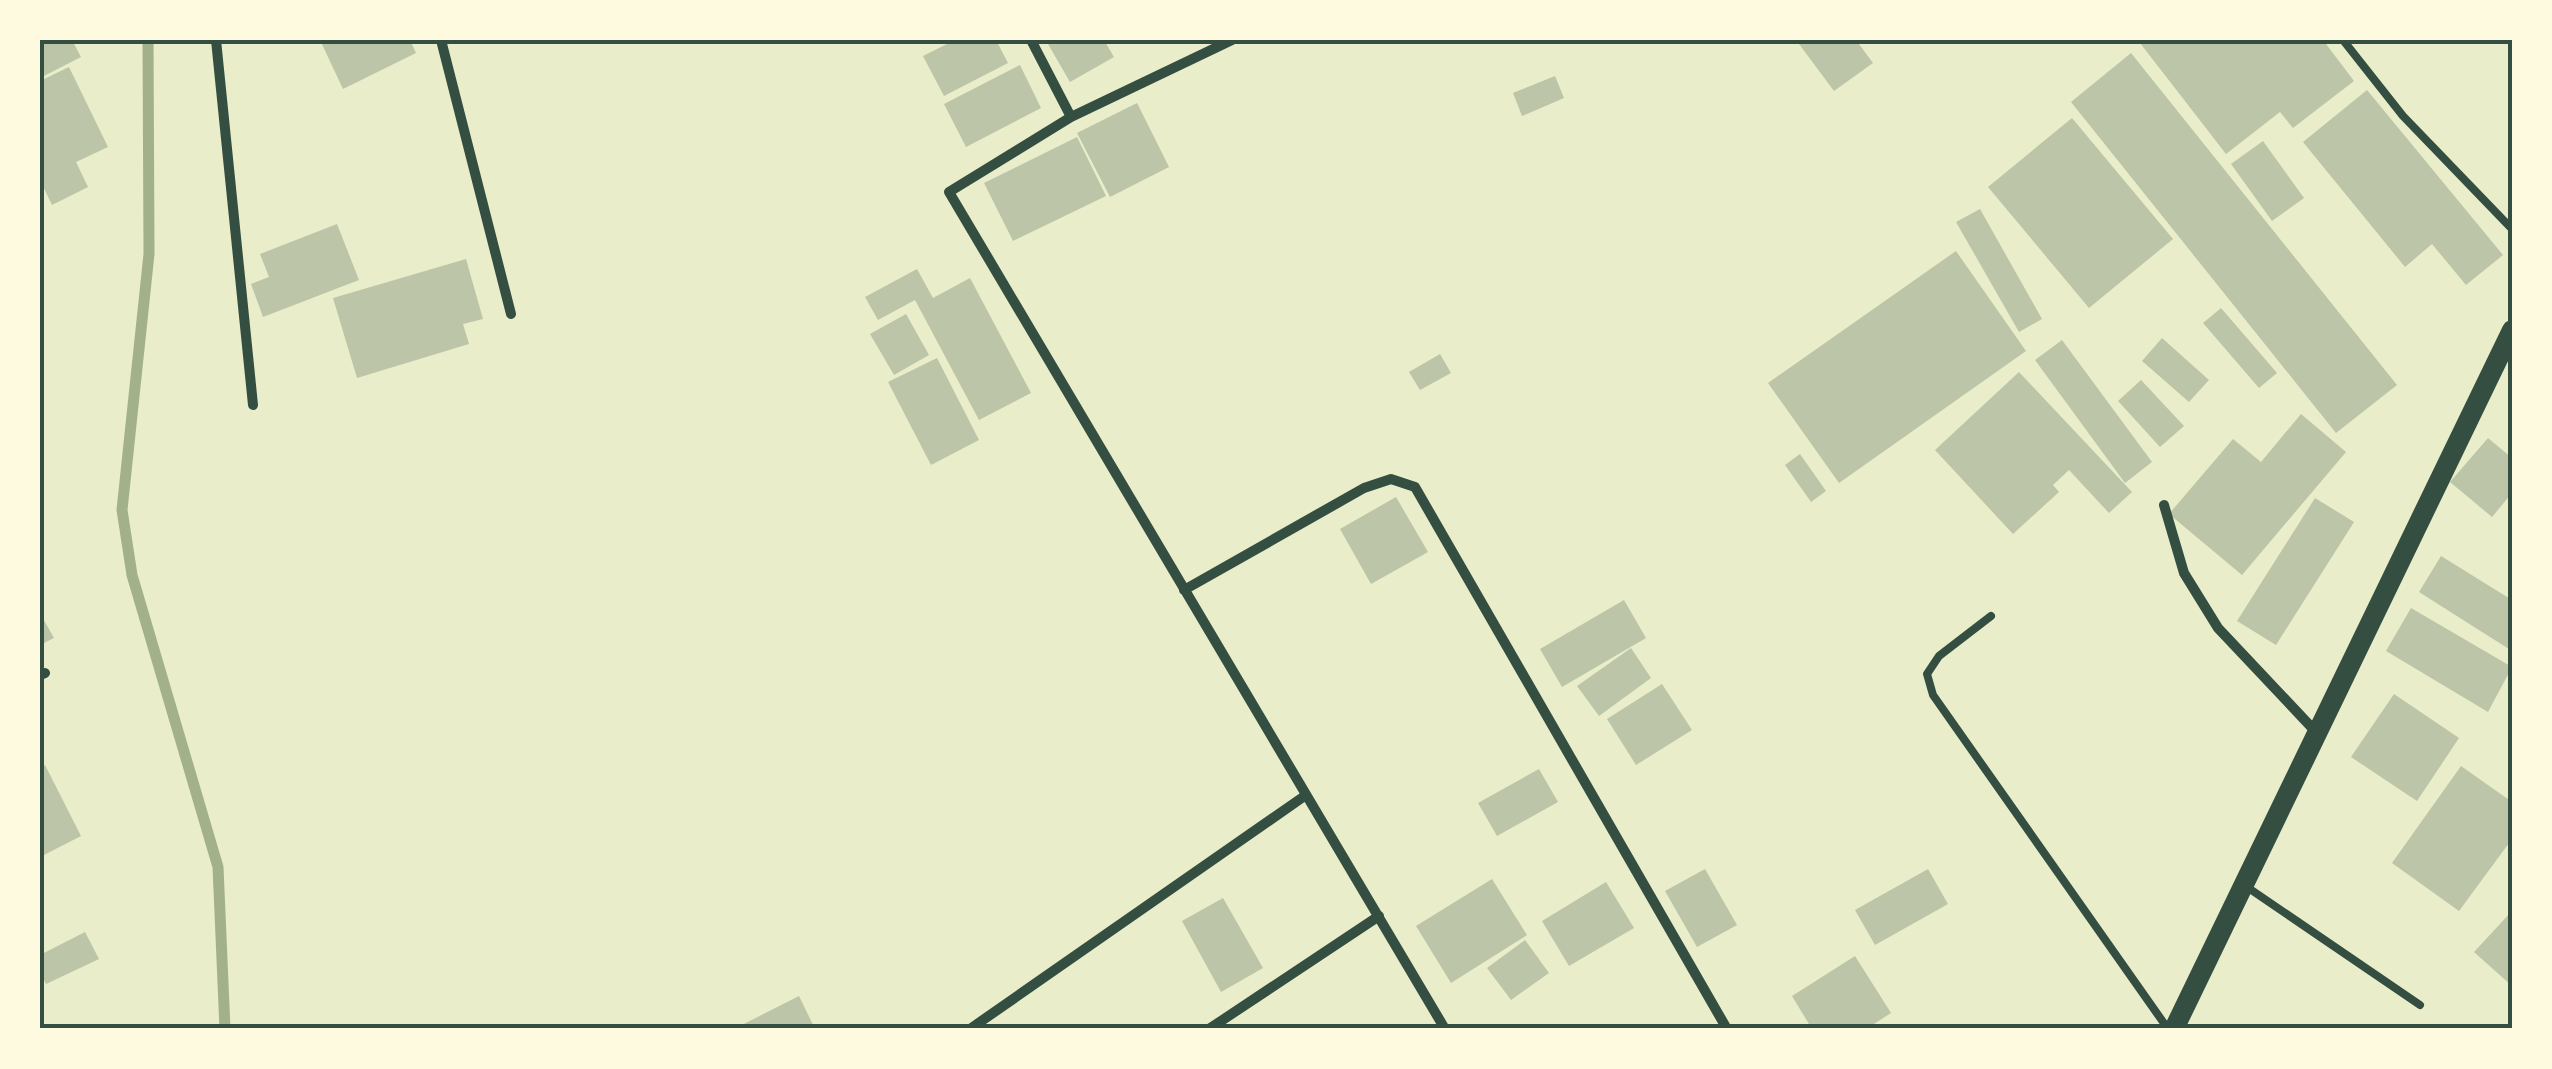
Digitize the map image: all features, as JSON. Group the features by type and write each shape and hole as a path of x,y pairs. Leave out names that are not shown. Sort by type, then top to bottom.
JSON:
{"main road":[{"path":"2171,1029 2512,330"}],"street":[{"path":"216,40 253,406"},
{"path":"442,40 512,314"},
{"path":"1031,40 1071,117"},
{"path":"1232,40 1071,117 950,192 1445,1029"},
{"path":"1184,590 1364,488 1391,478 1415,488 1727,1029"},
{"path":"2164,505 2184,573 2218,628 2317,733"},
{"path":"970,1029 1306,795"},
{"path":"1210,1029 1379,916"}],"lane":[{"path":"2343,40 2403,116 2512,228"},
{"path":"1991,616 1939,656 1927,674 1933,695 2171,1029"},
{"path":"2244,885 2420,1005"}],"building":[{"path":"40,40 72,40 81,57 40,78"},
{"path":"320,40 410,40 416,53 343,89"},
{"path":"955,40 996,40 1008,63 944,96 923,56"},
{"path":"1055,40 1104,40 1114,57 1070,82 1048,44"},
{"path":"1796,40 1856,40 1873,63 1834,91"},
{"path":"2323,40 2354,81 2293,128 2280,112 2226,154 2140,43"},
{"path":"2131,53 2397,385 2336,433 2071,102"},
{"path":"1020,65 1041,108 966,147 944,104"},
{"path":"69,67 108,147 76,162 88,187 52,205 40,180 40,81"},
{"path":"1555,76 1564,98 1522,116 1513,93"},
{"path":"2367,90 2503,255 2466,285 2432,244 2405,267 2303,142"},
{"path":"1137,103 1169,167 1110,197 1077,133"},
{"path":"2072,118 2173,239 2089,308 1988,187"},
{"path":"1077,137 1106,196 1013,241 984,183"},
{"path":"2263,141 2304,198 2272,221 2231,164"},
{"path":"1980,209 2042,319 2019,332 1956,222"},
{"path":"337,224 359,280 263,317 251,284 269,277 260,254"},
{"path":"1956,251 2026,351 1839,483 1768,383"},
{"path":"466,259 483,319 463,324 469,344 357,378 333,298"},
{"path":"917,269 933,298 970,278 1031,393 979,420 915,300 878,320 865,297"},
{"path":"2221,308 2277,373 2259,388 2203,323"},
{"path":"906,314 929,355 894,375 870,334"},
{"path":"2162,338 2209,380 2189,402 2142,361"},
{"path":"2062,340 2152,462 2125,483 2035,360"},
{"path":"1440,354 1451,373 1420,390 1409,372"},
{"path":"937,358 979,440 931,465 888,382"},
{"path":"2019,372 2132,492 2109,513 2069,470 2053,485 2059,492 2013,534 1935,450"},
{"path":"2141,380 2184,426 2160,447 2118,401"},
{"path":"2301,414 2346,452 2242,575 2169,514 2233,439 2261,462"},
{"path":"2488,438 2512,458 2512,493 2492,517 2450,482"},
{"path":"1800,454 1826,491 1811,502 1785,465"},
{"path":"1396,497 1428,552 1371,584 1340,529"},
{"path":"2315,498 2354,522 2276,645 2237,621"},
{"path":"2441,556 2512,600 2512,651 2419,592"},
{"path":"1624,600 1646,638 1562,687 1540,649"},
{"path":"2411,608 2512,667 2488,712 2386,651"},
{"path":"40,613 54,638 40,645"},
{"path":"1631,648 1651,678 1599,716 1577,686"},
{"path":"1662,684 1692,730 1636,765 1607,719"},
{"path":"2394,694 2459,738 2417,801 2351,757"},
{"path":"45,765 81,836 40,857 40,768"},
{"path":"2461,766 2512,802 2512,839 2459,911 2392,863"},
{"path":"1539,769 1558,802 1497,836 1478,803"},
{"path":"1705,869 1737,925 1697,947 1665,891"},
{"path":"1928,869 1948,904 1875,945 1855,910"},
{"path":"1492,879 1527,935 1451,983 1416,926"},
{"path":"1606,882 1634,928 1569,966 1542,921"},
{"path":"1223,898 1263,968 1221,992 1182,921"},
{"path":"2512,911 2512,986 2474,952"},
{"path":"85,932 99,959 46,984 40,972 40,955"},
{"path":"1525,940 1549,973 1511,1000 1487,968"},
{"path":"1855,956 1891,1013 1866,1029 1812,1029 1792,996"},
{"path":"799,996 815,1029 734,1029"}],"waterway":[{"path":"148,40 149,254 122,510 132,575 218,867 225,1029"}]}
